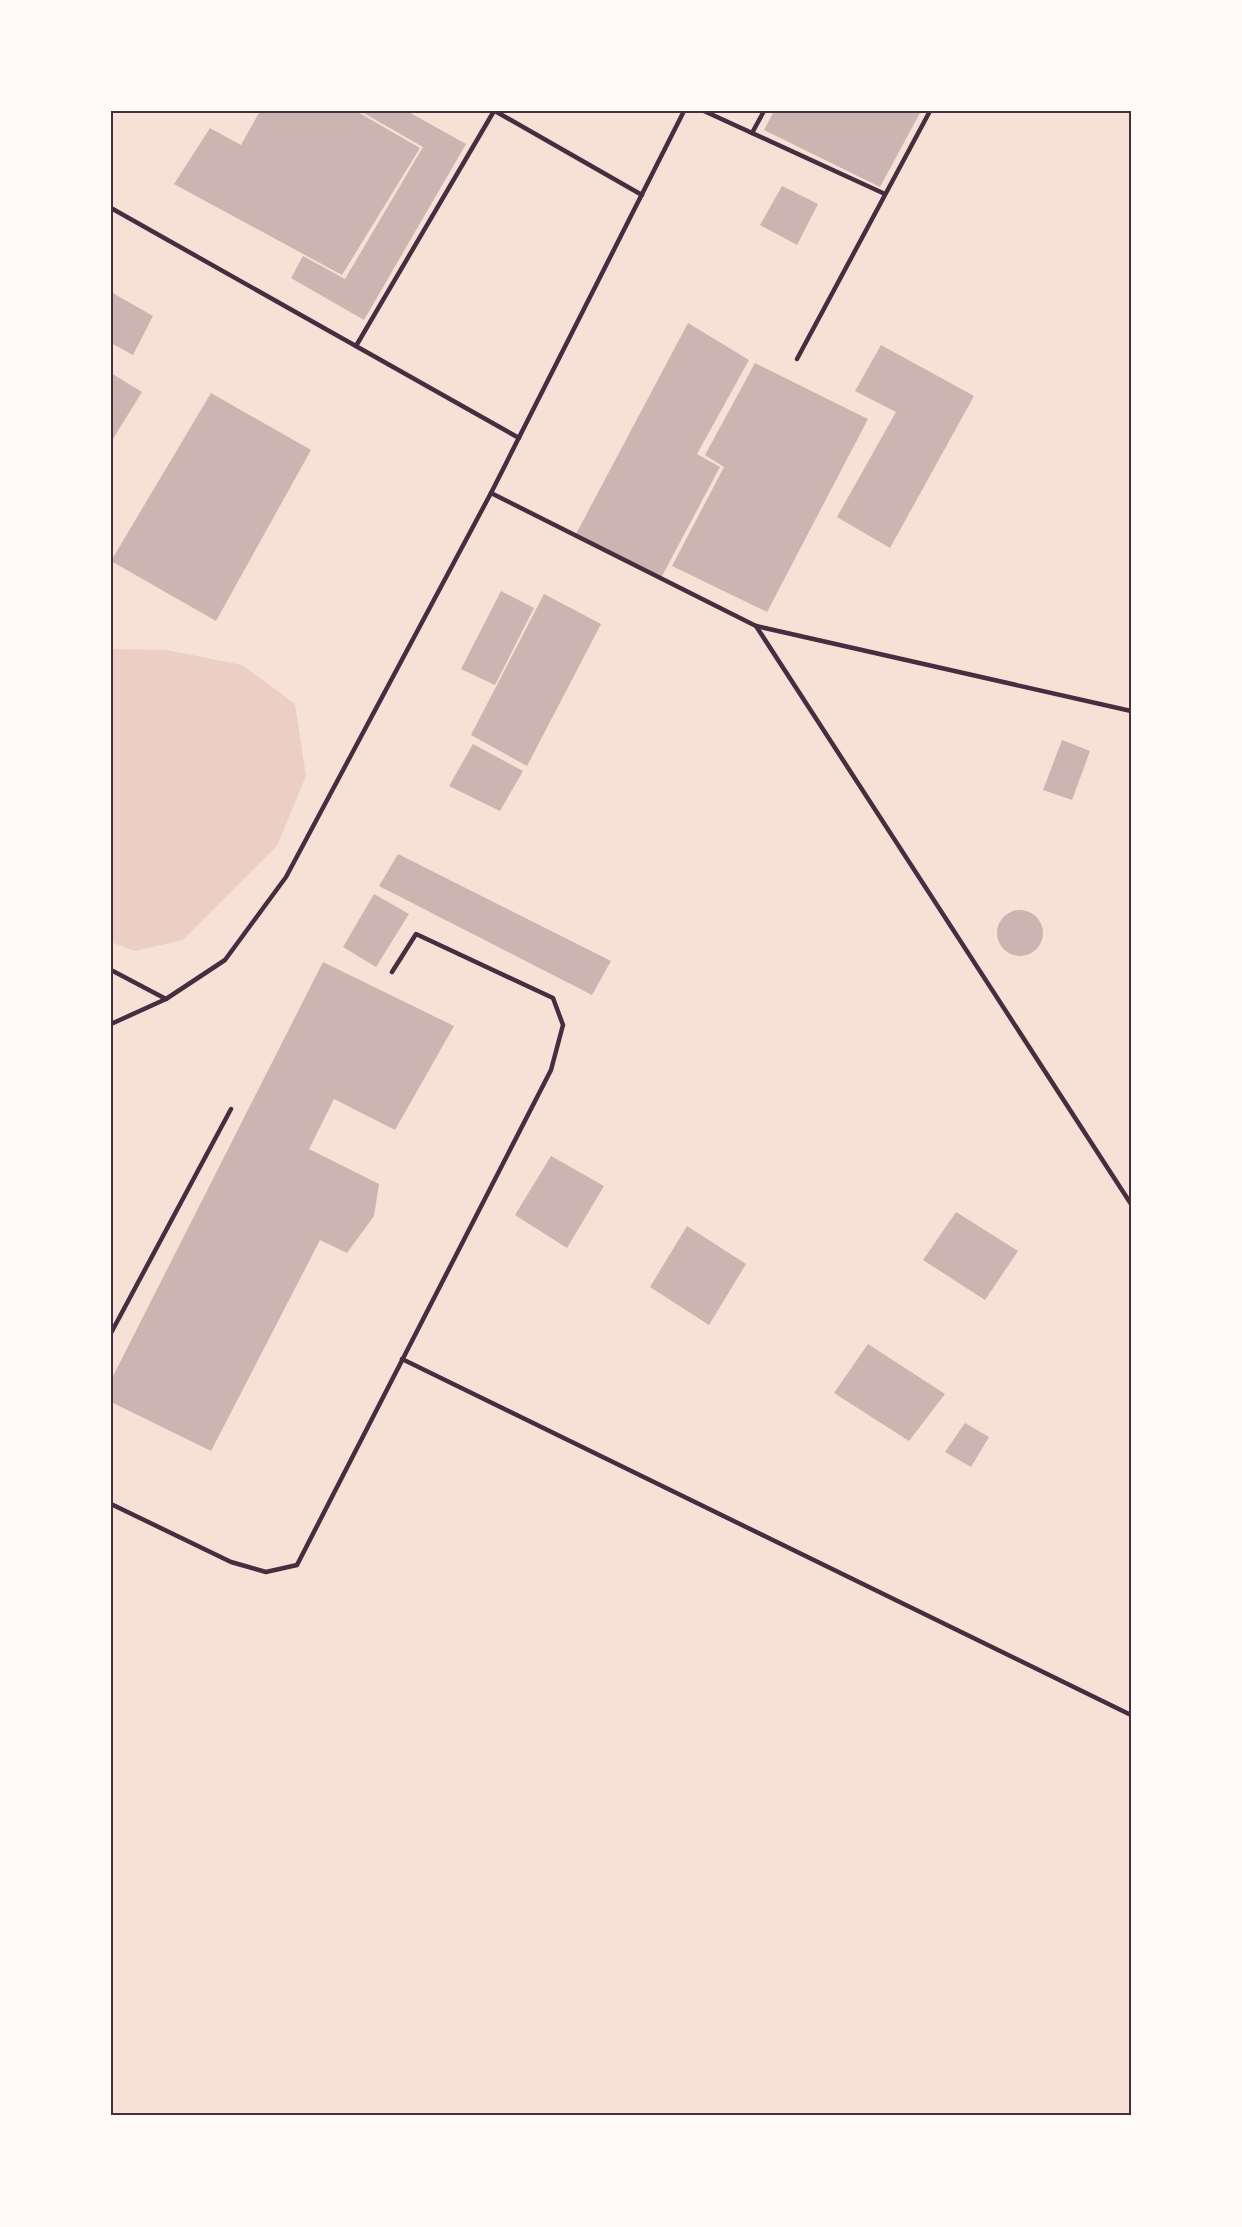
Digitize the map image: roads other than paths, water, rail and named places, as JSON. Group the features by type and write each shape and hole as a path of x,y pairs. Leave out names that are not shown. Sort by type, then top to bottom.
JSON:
{"lane":[{"path":"356,346 495,111 642,195"},
{"path":"111,1024 166,999 225,960 286,877 491,493 684,111"},
{"path":"704,111 885,194"},
{"path":"752,133 764,111"},
{"path":"797,359 930,111"},
{"path":"111,208 519,438"},
{"path":"491,493 756,626 1131,711"},
{"path":"756,626 1131,1204"},
{"path":"111,1504 231,1562 266,1572 297,1565 551,1070 563,1025 553,998 416,933 392,972"},
{"path":"111,970 166,999"},
{"path":"111,1333 231,1109"},
{"path":"402,1359 1131,1715"}]}
